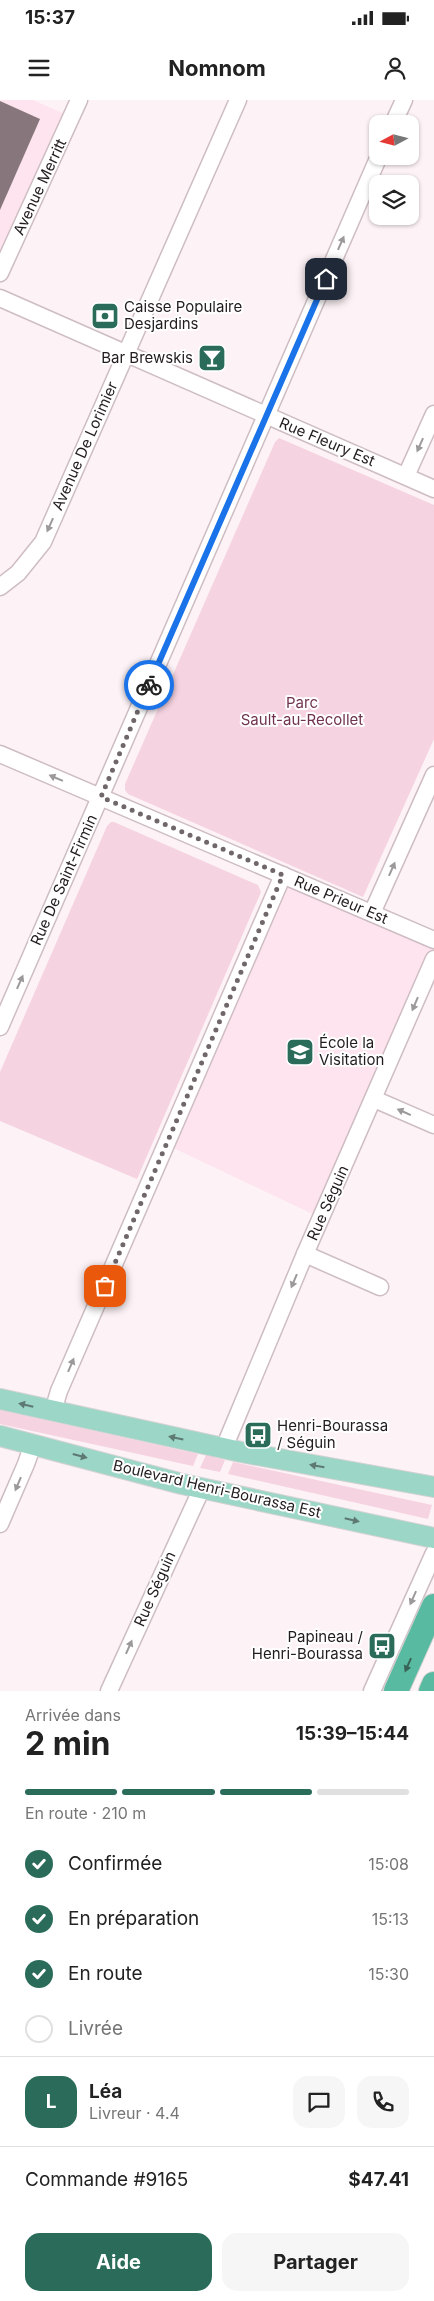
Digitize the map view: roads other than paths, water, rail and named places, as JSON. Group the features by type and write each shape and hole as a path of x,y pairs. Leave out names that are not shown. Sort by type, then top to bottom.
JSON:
{"highway":[{"path":"396,1691 434,1606"},
{"path":"431,1691 434,1684"}],"main road":[{"path":"0,1399 224,1448 434,1487"},
{"name":"Boulevard Henri-Bourassa Est","path":"0,1436 202,1488 434,1538"}],"street":[{"name":"Avenue Merritt","path":"0,273 79,100"},
{"name":"Avenue De Lorimier","path":"0,587 18,573 42,542 238,100"},
{"path":"397,115 404,100"},
{"name":"Rue De Saint-Firmin","path":"0,1027 375,165"},
{"name":"Rue Fleury Est","path":"0,298 434,489"},
{"path":"406,476 434,414"},
{"name":"Rue Prieur Est","path":"0,754 434,940"},
{"path":"372,913 434,775"},
{"path":"53,1411 63,1383 283,875"},
{"name":"Rue Séguin","path":"224,1448 305,1254 434,959"},
{"path":"374,1099 434,1125"},
{"path":"305,1254 380,1287"},
{"path":"0,1524 24,1469 32,1444"},
{"name":"Rue Séguin","path":"109,1691 202,1488"},
{"path":"372,1691 434,1553"}],"place":[{"name":"Caisse Populaire Desjardins","path":"105,316"},
{"name":"Bar Brewskis","path":"212,358"},
{"name":"École la Visitation","path":"300,1052"},
{"name":"Henri-Bourassa / Séguin","path":"258,1435"},
{"name":"Papineau / Henri-Bourassa","path":"382,1646"}],"park label":[{"name":"Parc Sault-au-Recollet","path":"302,712"}]}
